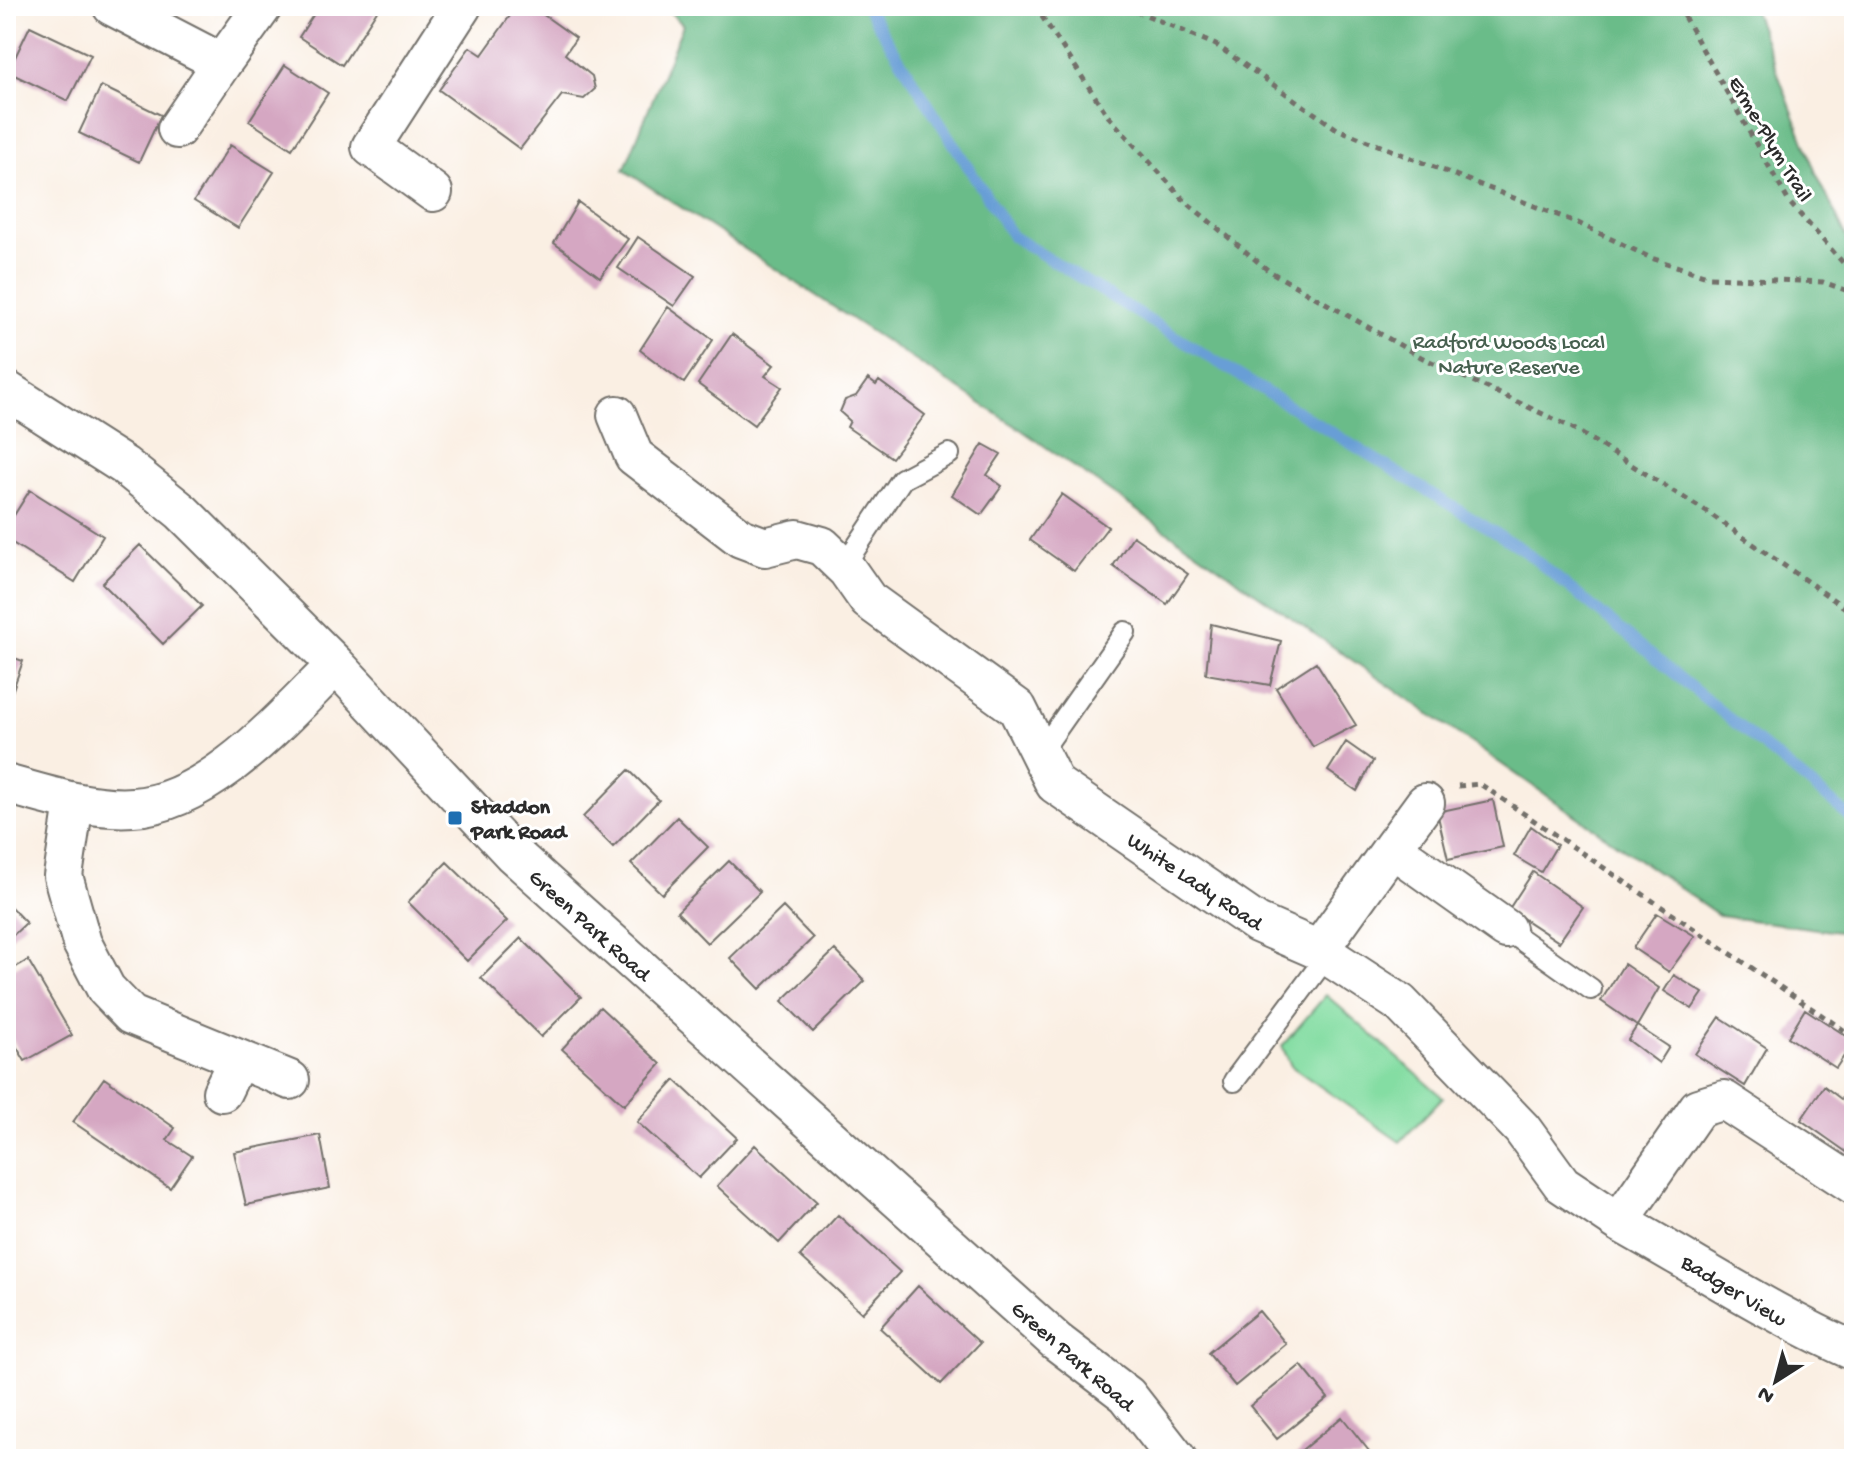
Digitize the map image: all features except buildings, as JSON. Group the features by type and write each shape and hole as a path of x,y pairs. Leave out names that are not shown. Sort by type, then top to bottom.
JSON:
{"street":[{"path":"112,6 222,63"},
{"path":"177,129 263,6"},
{"path":"433,192 371,147 462,6"},
{"name":"Green Park Road","path":"6,390 125,466 182,512 336,665 512,853 1056,1341 1127,1395 1177,1459"},
{"name":"White Lady Road","path":"617,415 634,456 741,538 765,547 797,539 822,546 868,600 1017,708 1055,784 1257,923 1323,953 1400,1003 1522,1129 1562,1184 1619,1222"},
{"path":"6,784 74,803 134,807 186,793 253,745 336,665"},
{"path":"74,803 63,876 82,943 106,989 131,1015 230,1076 290,1080"},
{"path":"1323,953 1425,803"},
{"path":"1392,848 1506,929"},
{"path":"1619,1222 1698,1108 1724,1100 1854,1185"},
{"name":"Badger View","path":"1619,1222 1724,1280 1798,1326 1854,1351"}],"lane":[{"path":"843,567 902,479 949,454"},
{"path":"1040,753 1125,632"},
{"path":"1506,929 1591,989"},
{"path":"1234,1081 1323,953"}],"path":[{"path":"1035,6 1108,116 1185,201 1269,271 1421,357 1571,427 1710,514 1854,614"},
{"path":"1125,6 1216,45 1337,129 1564,218 1651,258 1710,277 1823,282 1854,293"},
{"name":"Erme-Plym Trail","path":"1678,6 1789,202 1854,275"},
{"path":"1425,803 1452,786 1480,784 1743,965 1854,1037"}],"green space":[{"name":"Radford Woods Local Nature Reserve","path":"664,6 1752,6 1816,173 1854,253 1854,934 1720,916 1020,429 624,170 683,25"},
{"path":"1326,995 1443,1097 1400,1142 1291,1066 1282,1046"}],"waterway":[{"path":"866,6 1012,236 1522,549 1854,820"}],"place":[{"name":"Staddon Park Road","path":"455,818"}]}
